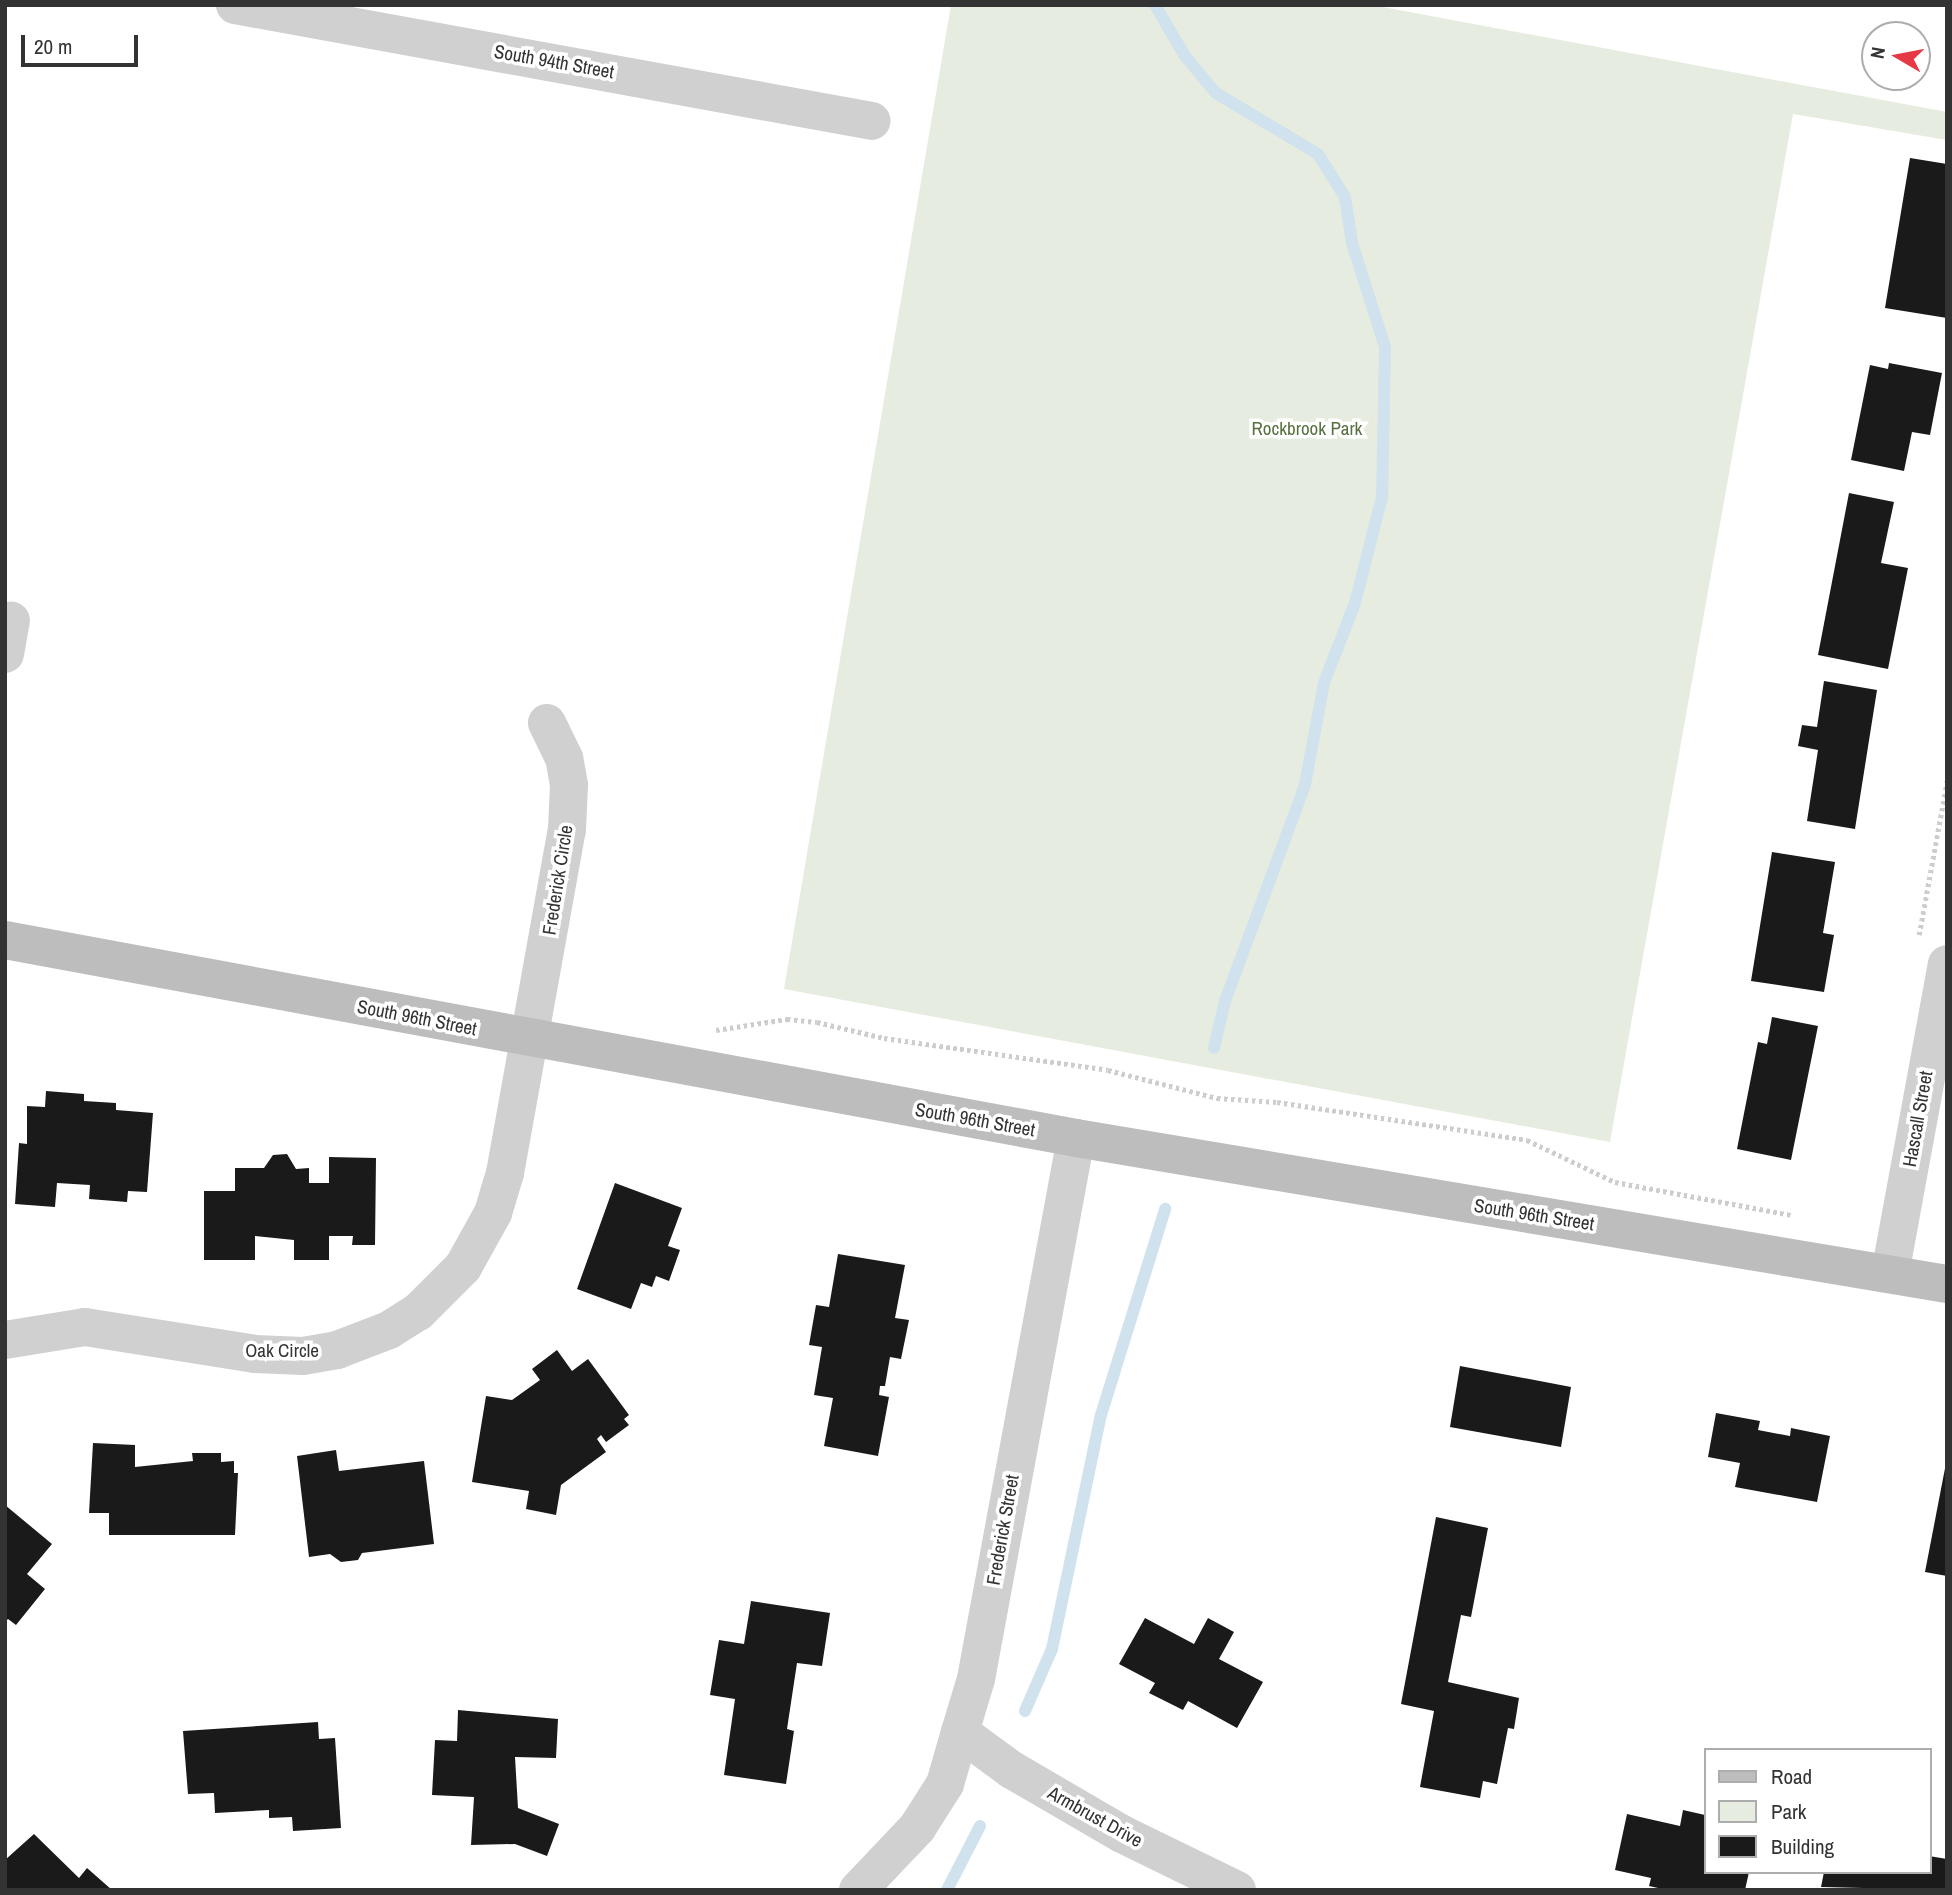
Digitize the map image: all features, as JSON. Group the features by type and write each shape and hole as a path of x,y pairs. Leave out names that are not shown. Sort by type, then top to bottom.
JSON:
{"street":[{"name":"South 94th Street","path":"235,5 872,121"},
{"name":"Frederick Circle","path":"530,1039 567,830 567,771 547,723"},
{"name":"South 96th Street","path":"5,940 1076,1138 1947,1284"},
{"name":"Hascall Street","path":"1890,1274 1947,964"},
{"name":"Oak Circle","path":"5,1340 85,1326 255,1354 303,1356 337,1350 389,1330 439,1293 463,1267 488,1224 505,1173 530,1039"},
{"name":"Frederick Street","path":"858,1890 891,1859 924,1817 945,1784 978,1665 1076,1138"},
{"name":"Armbrust Drive","path":"960,1732 1012,1770 1122,1834 1237,1890"}],"path":[{"path":"711,1031 787,1019 807,1021 884,1038 1108,1070 1217,1098 1277,1102 1527,1140 1615,1182 1799,1216"}],"green space":[{"name":"Rockbrook Park","path":"951,5 1372,5 1947,112 1947,140 1793,114 1610,1142 784,989"}],"building":[{"path":"1910,158 1947,164 1947,318 1885,308"},
{"path":"1889,363 1942,373 1930,435 1912,432 1904,471 1851,460 1870,365 1888,369"},
{"path":"1849,493 1894,502 1881,563 1908,568 1888,669 1818,655"},
{"path":"1824,681 1877,690 1855,829 1807,821 1818,750 1798,746 1802,725 1817,727"},
{"path":"1772,852 1835,862 1823,933 1834,935 1824,992 1751,981"},
{"path":"1772,1017 1818,1026 1791,1160 1737,1149 1758,1042 1767,1044"},
{"path":"46,1091 84,1094 84,1101 116,1103 116,1110 153,1113 147,1192 128,1191 127,1202 89,1199 90,1185 57,1183 55,1207 15,1204 19,1143 27,1144 27,1106 45,1107"},
{"path":"287,1154 296,1169 309,1168 309,1183 329,1183 329,1157 376,1158 375,1245 352,1245 353,1236 329,1236 329,1260 294,1260 294,1240 255,1236 255,1260 204,1260 204,1191 235,1191 235,1168 264,1168 273,1155"},
{"path":"615,1183 682,1208 668,1246 680,1250 669,1281 656,1276 652,1287 641,1283 631,1309 577,1289"},
{"path":"838,1254 905,1265 895,1318 909,1320 901,1359 890,1357 885,1386 880,1386 879,1395 889,1397 878,1456 824,1446 833,1398 814,1395 822,1347 809,1345 816,1305 829,1307"},
{"path":"557,1350 572,1371 588,1359 629,1415 624,1419 629,1425 606,1442 601,1435 597,1439 606,1452 561,1485 556,1515 526,1509 529,1491 472,1482 486,1396 512,1400 540,1380 532,1369"},
{"path":"1460,1366 1571,1387 1561,1447 1450,1427"},
{"path":"1716,1413 1760,1421 1758,1430 1790,1436 1791,1428 1830,1436 1817,1502 1735,1487 1740,1463 1708,1457"},
{"path":"93,1443 135,1445 135,1467 193,1461 192,1453 221,1453 221,1462 234,1461 234,1473 238,1473 235,1535 109,1535 109,1513 89,1513"},
{"path":"336,1450 339,1471 424,1461 434,1544 362,1553 358,1560 341,1562 330,1554 309,1557 297,1456"},
{"path":"1947,1458 1947,1576 1925,1572"},
{"path":"5,1505 52,1544 27,1574 45,1589 16,1625 8,1619 5,1622"},
{"path":"1436,1517 1488,1528 1471,1617 1461,1615 1448,1682 1519,1698 1514,1729 1508,1728 1497,1784 1483,1781 1480,1798 1420,1787 1434,1711 1401,1704"},
{"path":"751,1601 830,1613 822,1666 797,1663 787,1729 794,1731 786,1784 724,1775 735,1699 710,1695 719,1640 744,1644"},
{"path":"1145,1618 1194,1644 1208,1618 1234,1632 1219,1659 1263,1682 1237,1728 1188,1701 1183,1710 1149,1693 1155,1683 1119,1664"},
{"path":"458,1710 558,1719 556,1758 515,1757 518,1808 559,1824 547,1856 515,1844 471,1845 474,1797 432,1795 435,1740 457,1741"},
{"path":"318,1722 319,1739 335,1738 341,1828 293,1831 292,1817 269,1818 269,1810 215,1813 214,1793 188,1794 183,1731"},
{"path":"1683,1810 1703,1815 1703,1874 1749,1874 1745,1890 1667,1890 1649,1886 1651,1878 1615,1870 1627,1814 1680,1826"},
{"path":"34,1834 79,1878 87,1868 112,1890 5,1890 5,1860"},
{"path":"1931,1856 1947,1859 1947,1890 1821,1887 1824,1874 1931,1874"}],"waterway":[{"path":"1155,5 1185,56 1216,93 1318,154 1345,197 1352,243 1385,347 1382,497 1355,603 1324,683 1305,785 1225,1001 1214,1048"},
{"path":"1025,1711 1052,1649 1101,1415 1165,1209"},
{"path":"947,1890 980,1826"}]}
